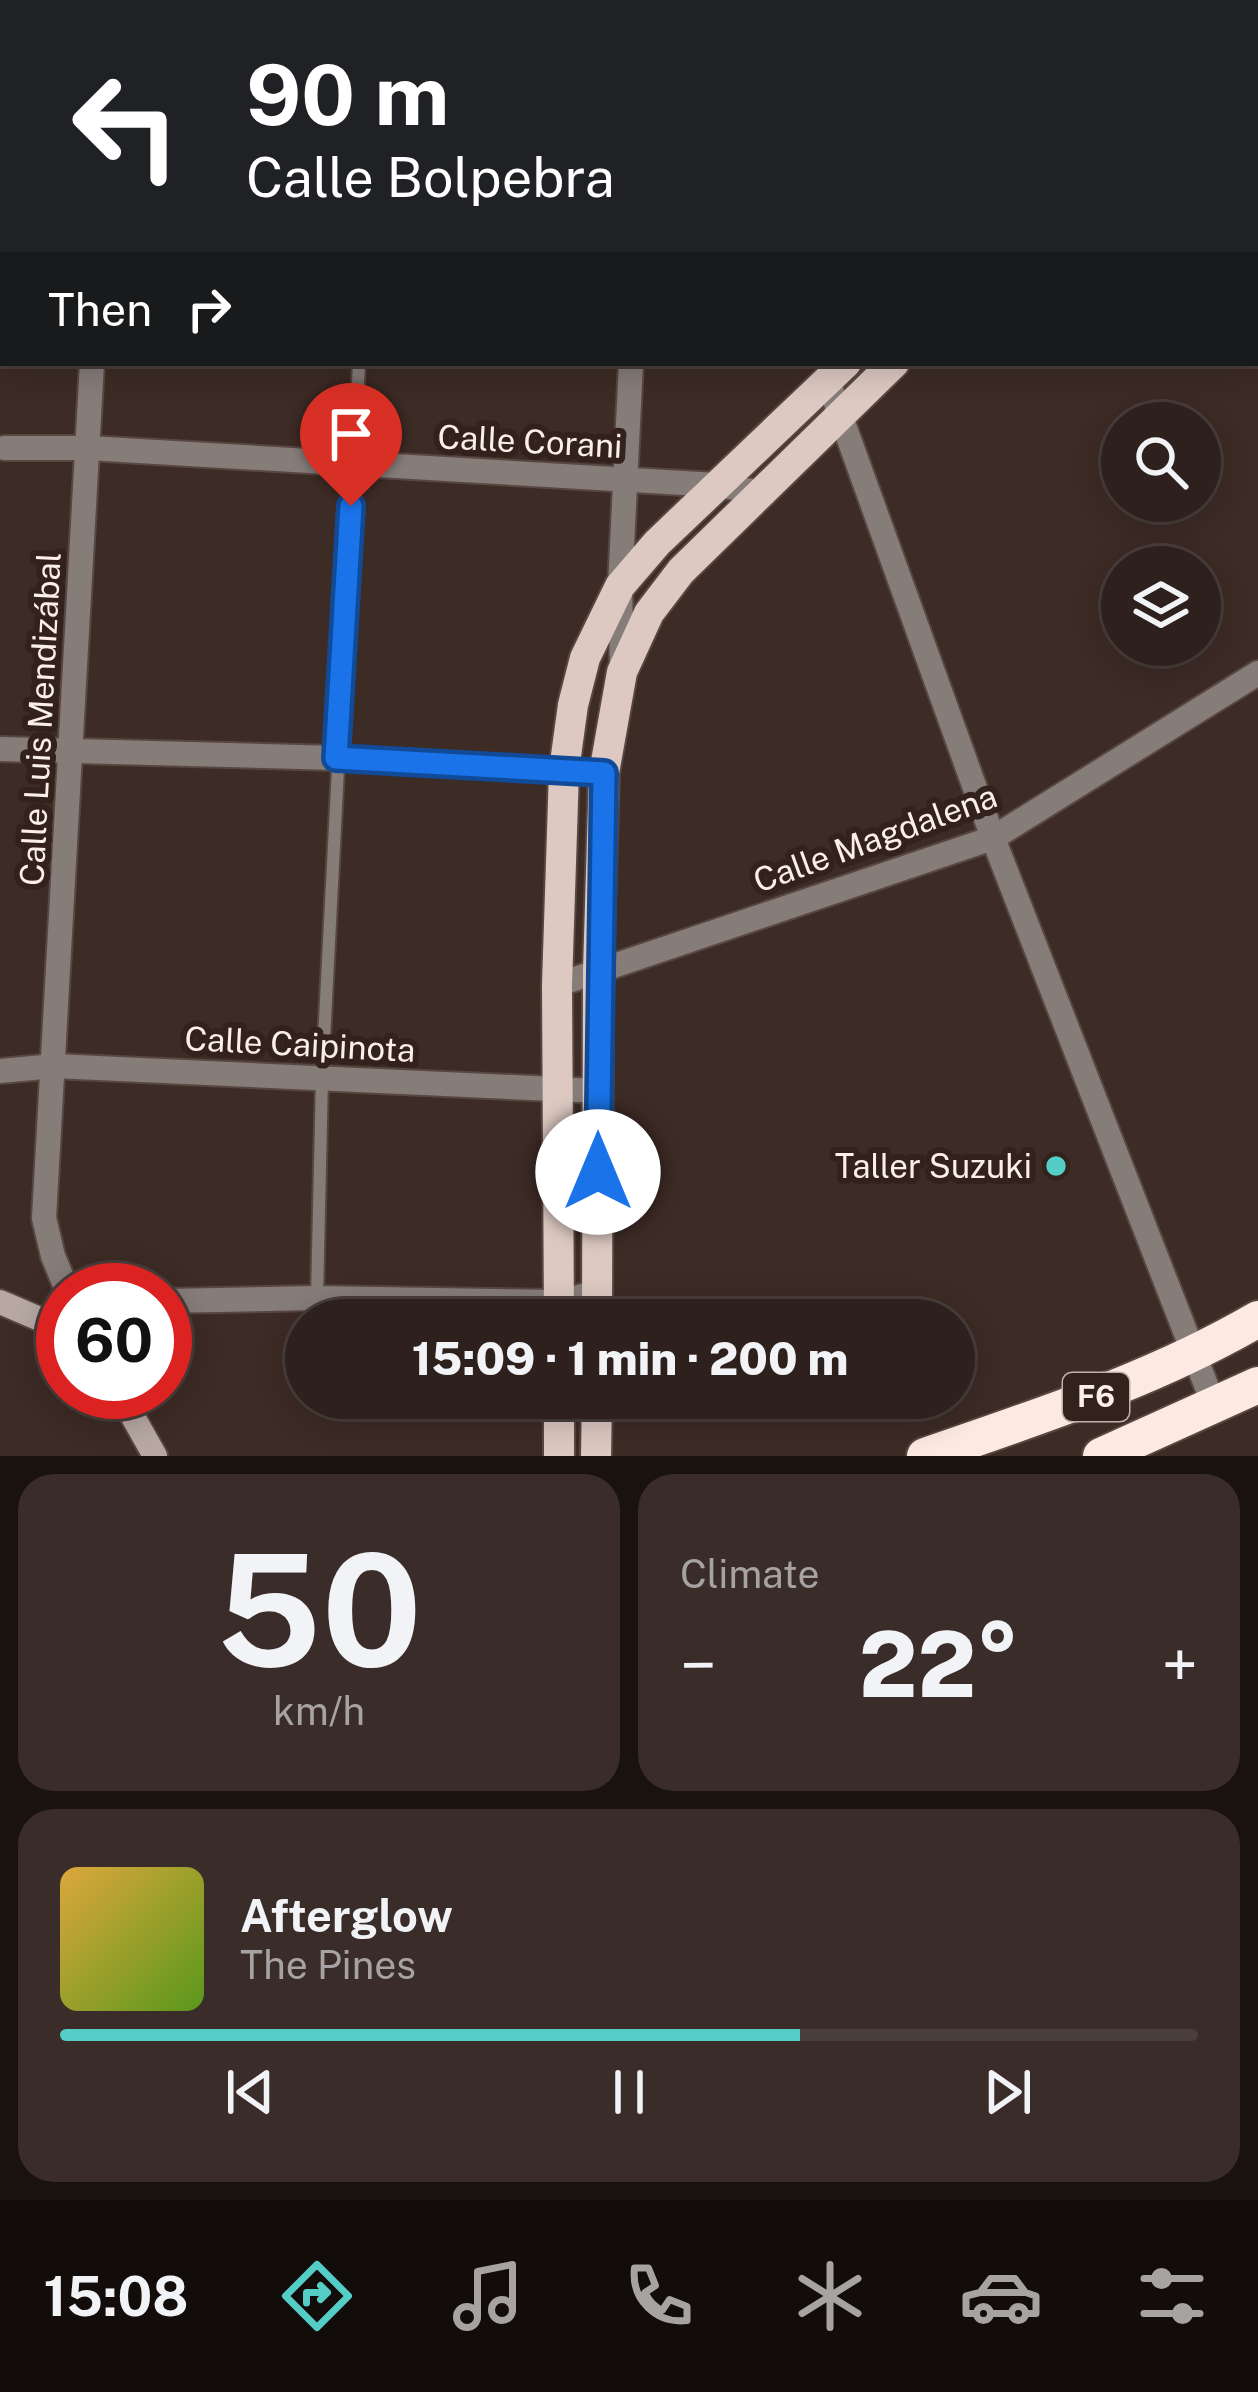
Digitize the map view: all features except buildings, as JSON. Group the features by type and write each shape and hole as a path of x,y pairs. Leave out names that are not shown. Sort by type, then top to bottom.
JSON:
{"highway":[{"name":"F6","path":"925,1456 1120,1389 1196,1355 1258,1319"},
{"name":"F6","path":"1101,1456 1258,1385"}],"main road":[{"path":"597,1299 604,773 622,672 633,640 665,591 890,366"},
{"path":"559,1299 557,986 564,770 585,658 620,586 657,543 837,372"},
{"path":"559,1419 559,1456"},
{"path":"596,1456 597,1419"}],"street":[{"name":"Calle Luis Mendizábal","path":"56,1263 44,1218 92,366"},
{"path":"622,672 620,586 631,366"},
{"path":"837,372 841,418 993,838 1214,1408"},
{"name":"Calle Corani","path":"5,448 88,448 717,485 764,493"},
{"name":"Calle Magdalena","path":"557,986 993,838 1258,673"},
{"path":"0,749 336,758 604,773"},
{"name":"Calle Caipinota","path":"0,1071 55,1066 598,1091"},
{"path":"192,1300 336,1299"},
{"path":"0,1302 36,1317"},
{"path":"134,1419 155,1456"}],"lane":[{"path":"317,1298 336,758 359,366"}],"place":[{"name":"Taller Suzuki","path":"1056,1166"}],"route":[{"path":"351,506 336,758 604,773 598,1172"}]}
